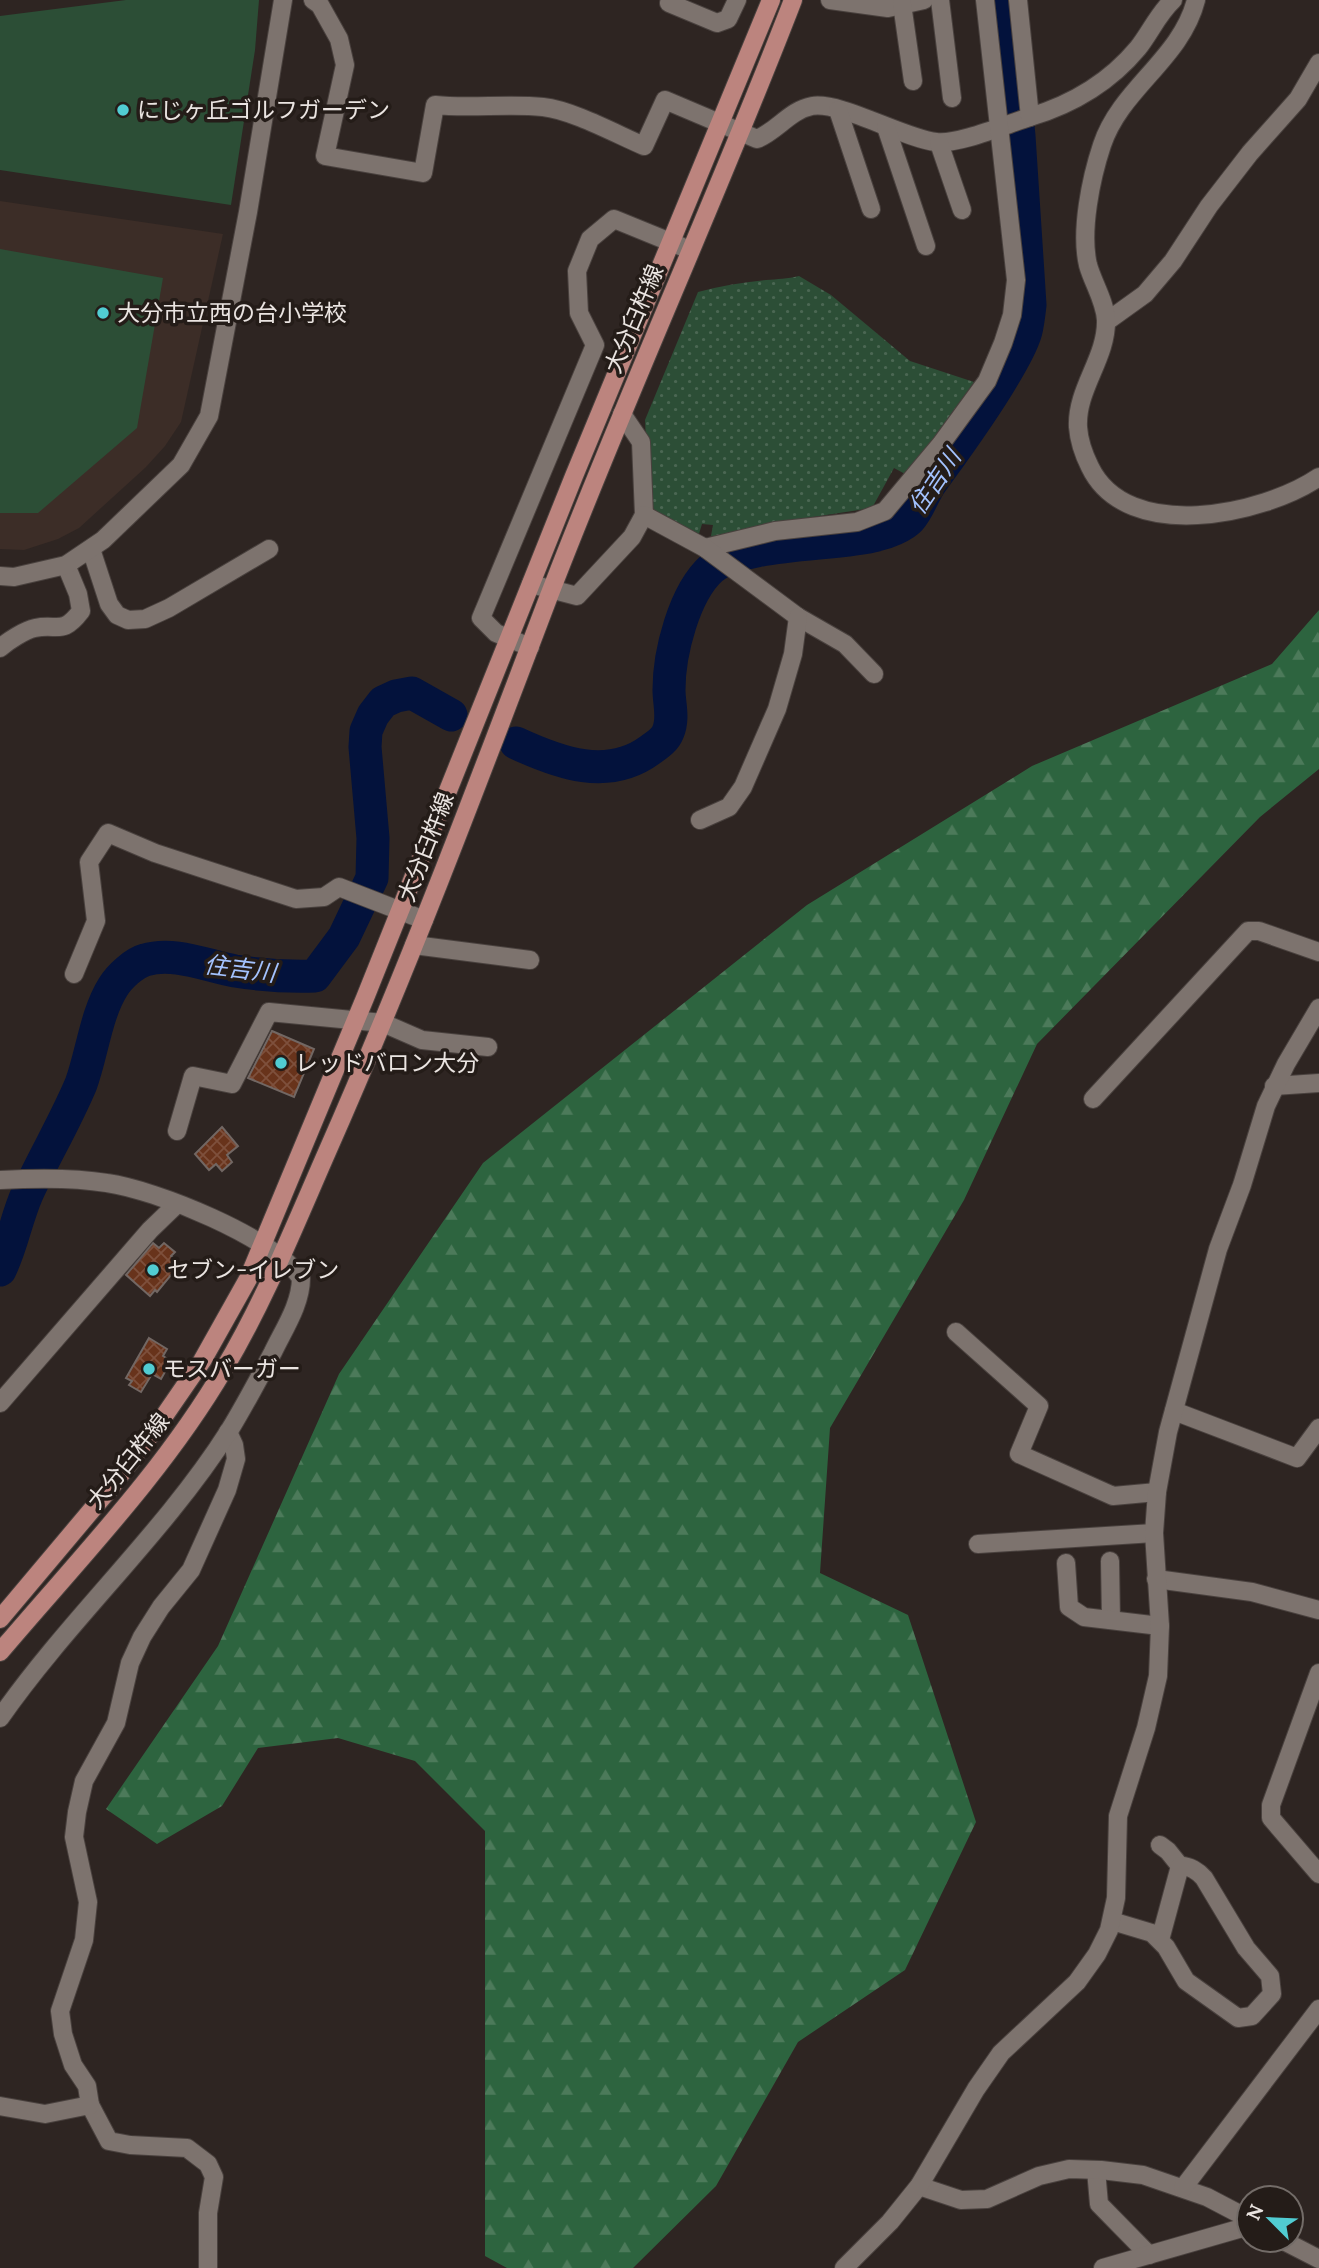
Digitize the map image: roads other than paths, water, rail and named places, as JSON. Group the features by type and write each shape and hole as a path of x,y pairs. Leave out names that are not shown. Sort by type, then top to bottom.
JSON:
{"main road":[{"name":"大分臼杵線","path":"0,1619 111,1487 191,1378 239,1298 356,1021 531,584 771,0"},
{"name":"大分臼杵線","path":"0,1652 134,1498 190,1423 243,1336 383,1023 551,591 690,250 742,131 793,0"}],"street":[{"path":"0,576 14,577 66,565 91,549 181,466 209,416 257,160 283,0"},
{"path":"313,0 320,5 339,38 345,65 325,156 423,173 435,105 459,108 543,107 559,110 644,146 665,100 757,139 770,134 793,113 811,106 824,105 939,143 968,137 1030,117 1089,93 1117,71 1173,0"},
{"path":"669,3 716,23 728,19 737,0"},
{"path":"830,0 888,8 924,0"},
{"path":"940,0 952,97"},
{"path":"709,551 775,531 857,522 885,511 942,444 987,381 1012,315 1016,280 1001,125 985,0"},
{"path":"1018,0 1030,117"},
{"path":"1196,0 1187,26 1177,42 1117,112 1097,163 1085,246 1106,322 1104,339 1084,393 1078,427 1082,448 1093,473 1120,501 1146,511 1173,515 1233,510 1266,503 1319,477"},
{"path":"902,4 913,81"},
{"path":"1106,322 1145,294 1173,261 1241,163 1298,99 1319,63"},
{"path":"838,110 871,209"},
{"path":"886,127 926,246"},
{"path":"939,143 962,209"},
{"path":"530,647 496,633 481,618 595,345 579,313 577,271 590,239 614,219 690,250"},
{"path":"531,584 577,596 632,537 644,515 640,442 622,414"},
{"path":"644,515 709,551 798,617 845,644 874,674"},
{"path":"91,549 109,604 117,615 128,620 145,619 169,608 269,550"},
{"path":"0,649 35,628 57,628 73,623 81,611 78,594 66,565"},
{"path":"700,820 729,807 743,787 777,709 793,654 798,617"},
{"path":"74,974 96,921 89,862 108,833 155,852 296,899 324,897 339,887 424,920"},
{"path":"1093,1100 1248,931 1259,931 1319,952"},
{"path":"414,945 530,960"},
{"path":"844,2268 890,2222 919,2186 976,2088 1001,2053 1077,1982 1097,1954 1112,1921 1116,1898 1118,1816 1153,1700 1159,1666 1160,1626 1154,1533 1157,1492 1174,1410 1218,1248 1242,1185 1251,1150 1274,1086 1319,1008"},
{"path":"177,1131 193,1076 232,1084 269,1012 383,1023 422,1040 488,1047"},
{"path":"1274,1086 1319,1083"},
{"path":"0,1718 50,1652 180,1497 228,1432 286,1326 299,1293 301,1278 281,1256 263,1245 229,1227 145,1192 110,1183 51,1178 5,1180"},
{"path":"0,1404 149,1230 177,1204"},
{"path":"956,1332 1039,1406 1019,1454 1113,1496 1157,1492"},
{"path":"1174,1410 1297,1458 1319,1428"},
{"path":"208,2268 208,2213 214,2177 208,2164 187,2148 130,2146 109,2141 90,2105 87,2085 73,2065 63,2034 60,2011 84,1940 88,1902 74,1837 84,1782 116,1723 130,1663 142,1637 161,1607 191,1570 227,1490 236,1459 228,1432"},
{"path":"978,1544 1154,1533"},
{"path":"1110,1561 1111,1620"},
{"path":"1066,1563 1069,1606 1084,1617 1160,1626"},
{"path":"1156,1579 1252,1592 1319,1610"},
{"path":"1319,1673 1270,1805 1271,1818 1319,1874"},
{"path":"1112,1921 1143,1929 1160,1940 1186,1981 1238,2018 1252,2016 1272,1994 1270,1976 1246,1948 1204,1878 1199,1872 1180,1866 1160,1845"},
{"path":"1160,1940 1180,1866"},
{"path":"1183,2188 1319,2009"},
{"path":"0,2106 45,2114 90,2105"},
{"path":"919,2186 961,2200 987,2199 1039,2176 1069,2169 1096,2170 1143,2175 1207,2197 1235,2212"},
{"path":"1096,2170 1099,2204 1149,2255"},
{"path":"1114,2266 1235,2230"}],"waterway":[{"name":"住吉川","path":"516,743 566,762 600,767 634,759 655,746 665,737 670,727 670,675 680,624 693,592 712,568 745,553 860,539 885,533 904,524 913,515 931,483 988,402 1022,342 1030,305 1019,136 1005,0"},
{"name":"住吉川","path":"0,1270 27,1194 81,1084 102,1009 116,983 127,971 141,962 167,957 245,972 315,976 344,937 372,878 373,838 365,747 366,731 373,715 383,702 412,693 451,715"}],"place":[{"name":"にじヶ丘ゴルフガーデン","path":"123,110"},
{"name":"大分市立西の台小学校","path":"103,313"},
{"name":"レッドバロン大分","path":"281,1063"},
{"name":"セブン-イレブン","path":"153,1270"},
{"name":"モスバーガー","path":"149,1369"}]}
